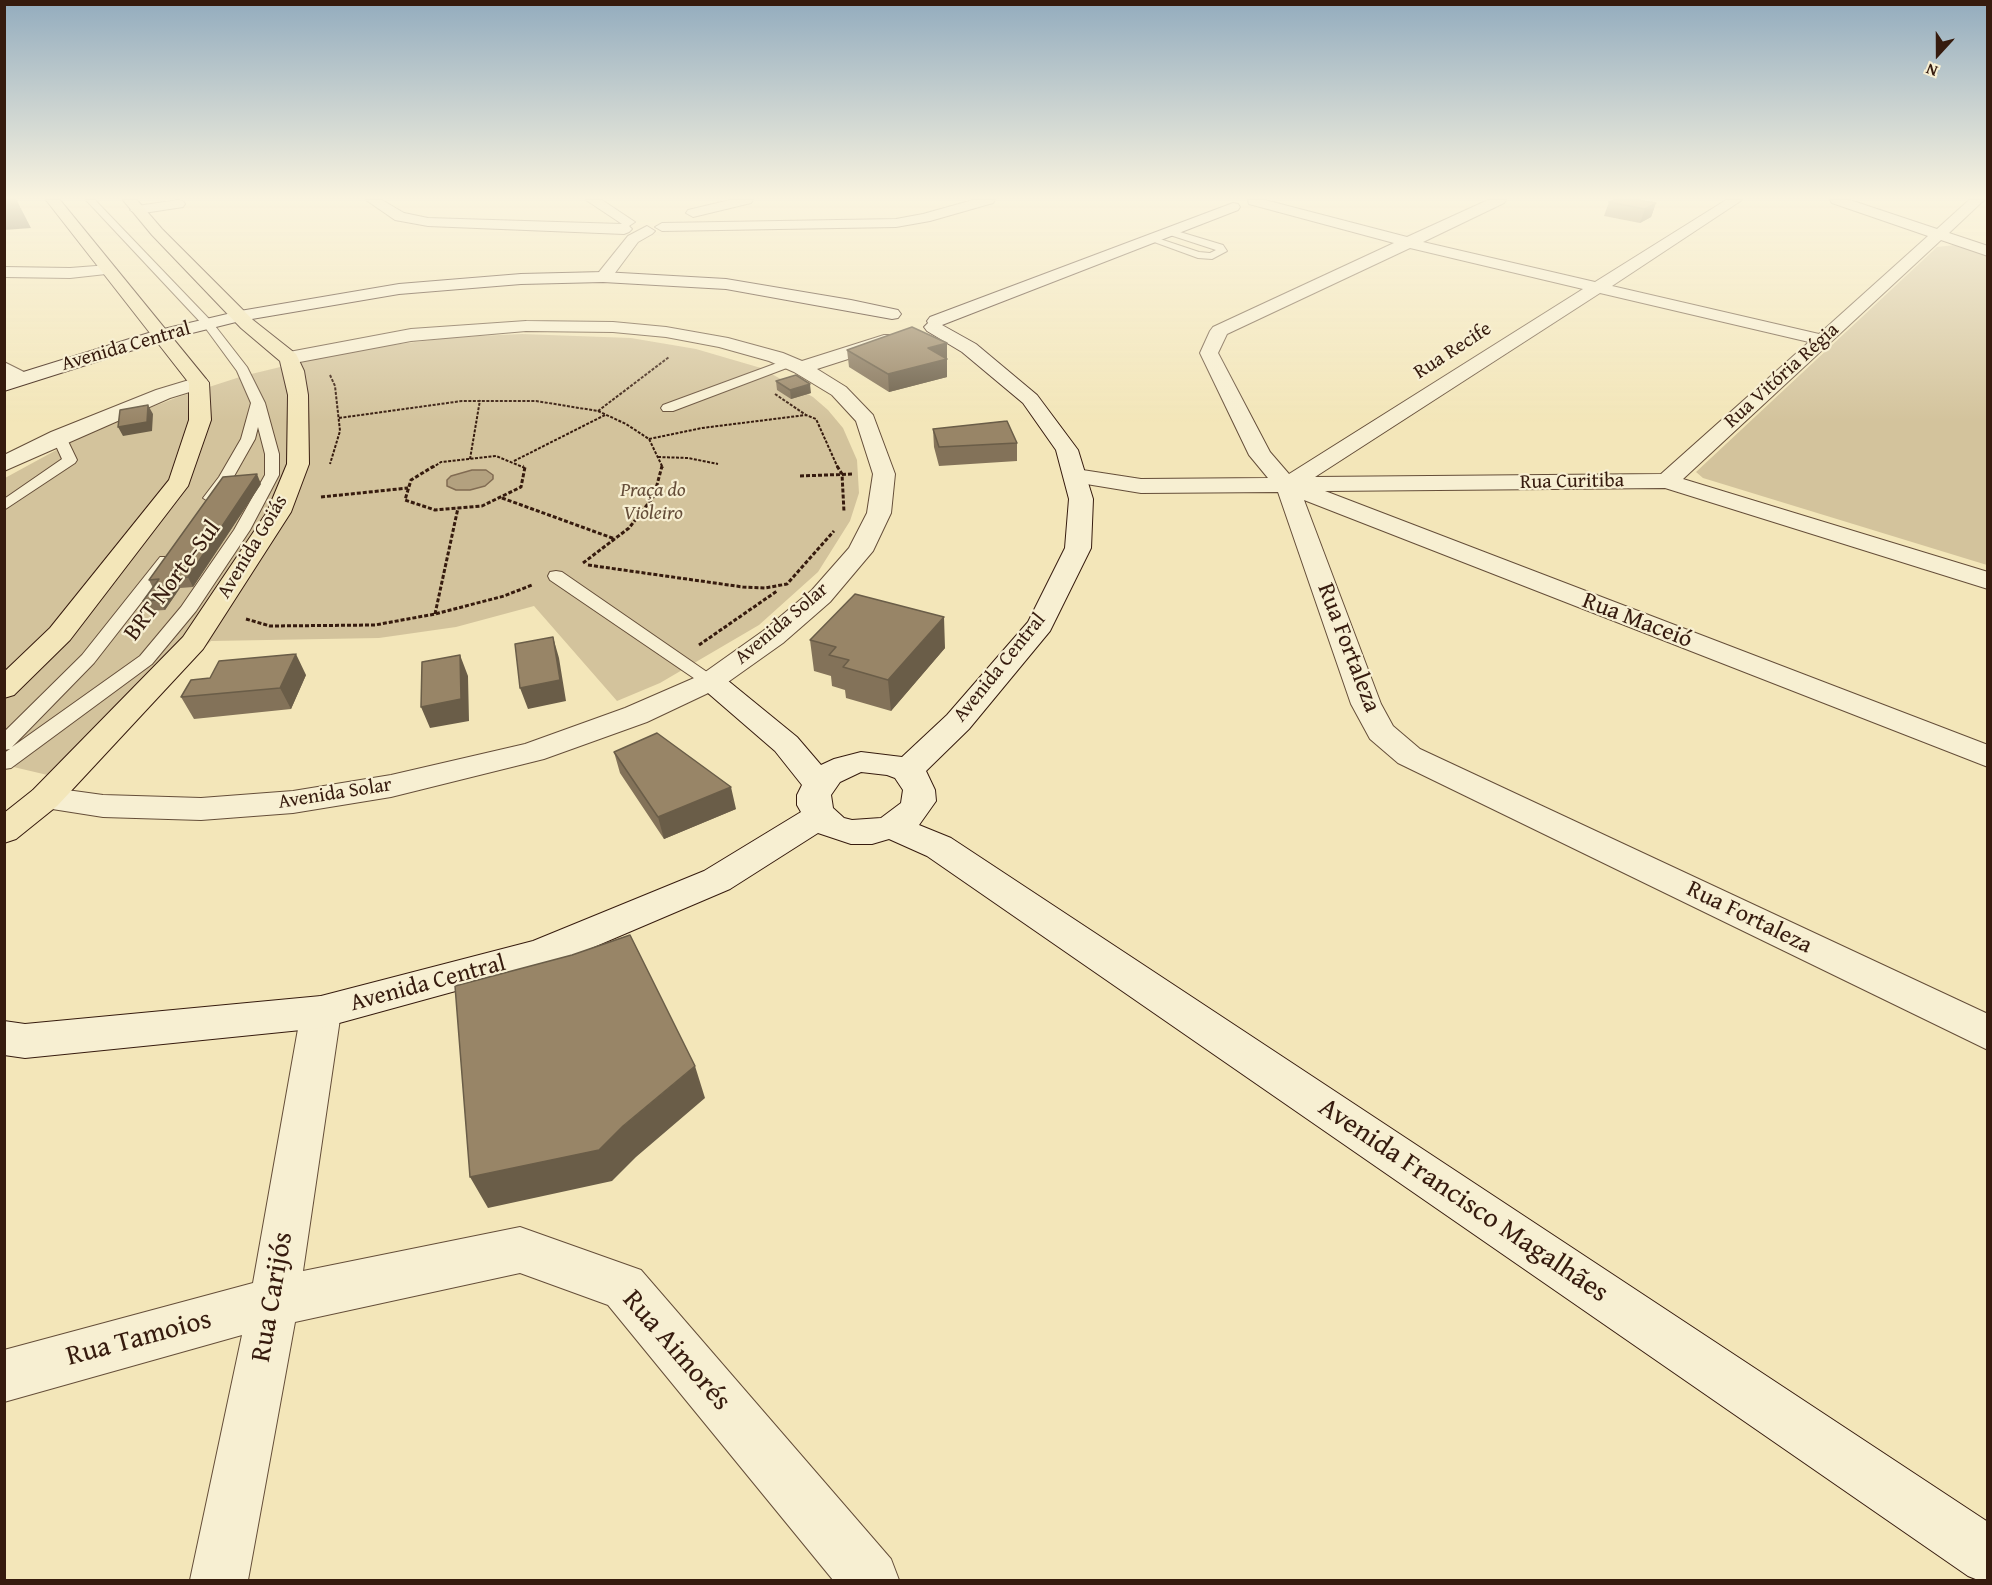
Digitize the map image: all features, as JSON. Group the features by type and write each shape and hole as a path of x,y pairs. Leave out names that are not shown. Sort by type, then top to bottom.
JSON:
{"main road":[{"path":"4,689 60,634 180,481 200,420 199,383 112,274"},
{"path":"198,274 240,316 289,358"},
{"name":"Avenida Goiás","path":"4,831 45,798 193,643 279,512 298,464 298,395 289,358"}],"street":[{"path":"788,363 912,322 1034,274"},
{"path":"788,363 1050,274"},
{"name":"Rua Fortaleza","path":"1340,274 1219,331 1209,353 1260,455 1287,484 1366,704 1381,732 1409,756 1988,1033"},
{"path":"1539,274 1822,340"},
{"name":"Rua Recife","path":"1287,484 1615,274"},
{"name":"Rua Vitória Régia","path":"1667,481 1894,274"},
{"name":"Avenida Central","path":"10,377 240,316 399,289 520,279 603,277 726,284 851,304 912,322 969,348 1030,399 1067,450 1079,488 1078,548 1040,625 958,722 906,771"},
{"name":"Avenida Solar","path":"45,798 103,806 201,809 293,802 391,786 533,752 636,715 711,681 773,637 821,596 860,551 879,513 884,474 866,419 838,390 788,363 721,342 666,332 585,326 526,326 411,335 289,358"},
{"path":"4,464 59,437 163,394 199,383"},
{"name":"Rua Curitiba","path":"1079,488 1667,481 1988,581"},
{"name":"Rua Maceió","path":"1287,484 1988,757"},
{"path":"711,681 786,744 828,788 832,826 851,832 872,832 903,819 919,801 919,790 915,779 906,771 893,765 877,762 861,762 828,788"},
{"name":"Avenida Central","path":"4,1038 25,1041 321,1012 541,954 717,880 828,788"},
{"name":"Avenida Francisco Magalhães","path":"903,819 939,847 1988,1556"},
{"name":"Rua Carijós","path":"219,1581 274,1302 321,1012"},
{"name":"Rua Aimorés","path":"274,1302 520,1250 624,1287 870,1581"},
{"name":"Rua Tamoios","path":"4,1376 274,1302"}],"lane":[{"name":"BRT Norte-Sul","path":"4,763 146,660 187,610 242,530 272,475 272,454 258,403 243,370 208,324 160,274"},
{"path":"668,408 788,363"},
{"name":"BRT Norte-Sul","path":"199,515 237,460 248,439 258,403"},
{"path":"4,506 70,460 59,437"},
{"name":"BRT Norte-Sul","path":"4,744 88,660 178,544"},
{"path":"556,576 711,681"}],"path":[{"path":"598,411 670,356"},
{"path":"330,375 335,386 340,431 330,464"},
{"path":"470,459 480,400"},
{"path":"339,418 415,406 480,400 536,401 598,411 649,439 663,468 654,496 629,528 582,564 743,587 765,588 787,584"},
{"path":"513,461 605,414"},
{"path":"649,439 702,428 806,414 816,419 830,454 842,474 844,519"},
{"path":"496,456 525,467 521,487 482,506 435,510 405,500 411,480 441,462 470,459 496,456"},
{"path":"658,457 688,458 718,464"},
{"path":"800,476 884,474"},
{"path":"321,496 408,488"},
{"path":"501,498 615,539"},
{"path":"435,614 458,508"},
{"path":"678,658 787,584 837,527"},
{"path":"245,618 270,626 375,625 435,614 504,597 556,576"}],"green space":[{"path":"1908,274 1987,274 1987,565 1703,478 1696,472"},
{"name":"Praça do Violeiro","path":"522,334 631,338 696,349 761,368 813,397 843,428 857,460 859,493 850,521 818,572 759,625 660,683 617,701 534,606 456,627 379,638 211,641 73,781 5,765 5,478 93,430 178,397 243,376 330,355 383,346 456,337"}],"shaded area":[{"path":"472,470 486,470 493,475 493,479 485,486 470,490 456,490 447,486 447,480 451,476"}],"building":[{"path":"912,327 947,343 928,348 947,359 888,374 847,350"},
{"path":"796,375 810,384 790,390 776,381"},
{"path":"148,405 147,422 118,427 120,410"},
{"path":"1007,421 1017,443 939,447 933,429"},
{"path":"257,474 188,577 174,578 159,600 143,601 159,579 149,580 223,477"},
{"path":"855,594 944,617 888,680 843,667 849,660 829,655 836,647 810,640"},
{"path":"553,637 560,680 520,688 515,644"},
{"path":"296,654 280,688 181,697 191,680 210,678 219,661"},
{"path":"460,655 461,699 421,707 422,662"},
{"path":"657,733 731,787 658,817 614,752"},
{"path":"630,935 695,1066 623,1126 599,1150 470,1177 455,986 572,955"}]}
